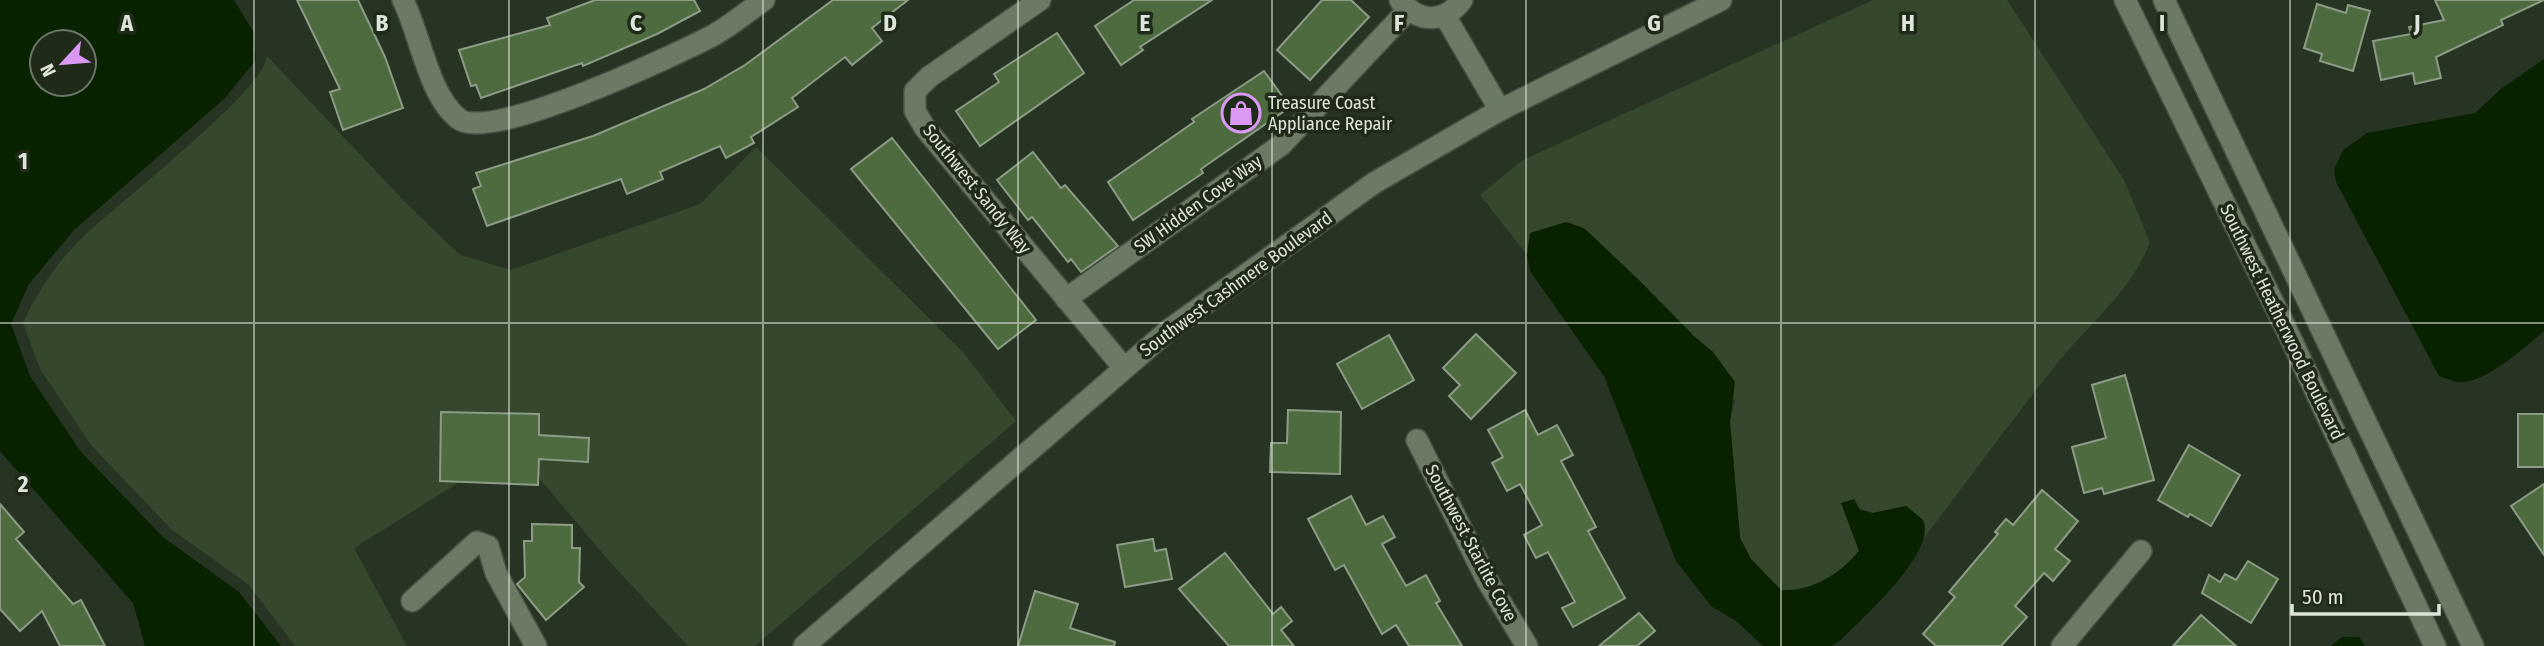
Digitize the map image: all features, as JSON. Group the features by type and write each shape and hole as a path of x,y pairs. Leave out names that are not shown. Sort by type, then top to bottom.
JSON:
{"street":[{"path":"404,0 441,100 460,121 482,125 527,114 646,69 715,34 764,0"},
{"name":"Southwest Sandy Way","path":"1040,0 929,77 915,92 915,111 925,128 1124,368"},
{"path":"1404,5 1421,17 1445,16 1462,0"},
{"name":"Southwest Cashmere Boulevard","path":"804,646 1170,329 1374,183 1500,110 1721,0"},
{"name":"Southwest Heatherwood Boulevard","path":"2125,0 2291,339 2435,646"},
{"name":"Southwest Heatherwood Boulevard","path":"2164,0 2473,646"},
{"name":"SW Hidden Cove Way","path":"1066,299 1281,145 1404,5"},
{"path":"1445,16 1500,110"},
{"name":"Southwest Starlite Cove","path":"1417,440 1487,580 1527,646"},
{"path":"412,601 477,542 488,546 496,573 536,646"},
{"path":"2062,646 2141,551"}],"shaded area":[{"path":"0,0 234,0 254,33 256,60 225,98 74,230 29,284 11,324 30,376 81,452 163,537 239,592 281,646 145,646 133,603 0,451"},
{"path":"1873,0 2007,0 2124,180 2150,242 2122,290 2043,382 1924,538 1923,520 1906,506 1873,513 1842,503 1859,550 1844,566 1825,579 1803,588 1781,590 1751,559 1740,538 1730,421 1735,401 1713,352 1530,233 1527,255 1480,195 1523,160"},
{"path":"267,56 406,203 460,255 511,270 700,204 756,147 963,352 1016,421 755,646 688,646 609,561 514,448 354,548 407,646 295,646 249,585 171,529 91,445 41,371 23,323 49,277 74,246 217,120 260,72"},
{"path":"2544,59 2544,331 2493,371 2470,381 2452,381 2439,376 2336,182 2334,170 2343,150 2367,133 2475,113 2502,88"},
{"path":"1566,222 1584,228 1640,281 1713,352 1735,382 1730,421 1740,538 1751,559 1781,590 1803,588 1825,580 1844,567 1859,551 1841,503 1854,499 1860,510 1873,513 1906,506 1923,520 1925,533 1909,567 1840,641 1832,646 1763,646 1736,621 1711,606 1676,561 1604,376 1530,271 1527,255 1530,233"},
{"path":"2342,637 2359,637 2365,646 2331,646"}],"building":[{"path":"297,0 358,0 385,57 403,108 343,130 330,92 340,89"},
{"path":"595,0 694,0 700,11 657,34 583,66 582,63 481,98 476,85 471,86 459,50 550,25 547,18"},
{"path":"833,0 908,0 872,28 882,41 852,65 845,57 792,98 798,107 751,137 754,143 726,158 720,146 660,172 663,179 627,194 621,179 487,226 473,189 481,186 476,173 593,136 704,89 745,65"},
{"path":"1134,0 1212,0 1140,47 1143,50 1121,65 1095,26"},
{"path":"1322,0 1351,0 1369,17 1310,80 1277,50"},
{"path":"2435,0 2544,0 2501,20 2503,25 2436,57 2441,78 2415,84 2413,73 2381,80 2373,41 2411,34 2409,27 2444,20"},
{"path":"2317,4 2346,13 2348,5 2370,11 2353,71 2320,61 2322,54 2304,48"},
{"path":"1057,33 1084,73 980,146 956,111 999,82 994,74"},
{"path":"1264,71 1290,107 1201,169 1203,173 1133,220 1108,182 1194,122 1192,119"},
{"path":"892,138 1036,320 998,349 851,169"},
{"path":"1033,152 1061,188 1065,185 1118,246 1081,272 1071,259 1068,262 1032,217 1028,220 997,180"},
{"path":"1476,334 1516,373 1471,419 1449,396 1460,385 1443,368"},
{"path":"1389,335 1414,380 1362,409 1337,364"},
{"path":"2125,375 2154,480 2104,494 2102,488 2084,493 2072,447 2106,438 2092,385"},
{"path":"1288,410 1341,412 1340,474 1270,472 1271,443 1287,443"},
{"path":"1525,410 1538,435 1557,425 1573,455 1561,461 1596,527 1588,531 1625,598 1573,627 1562,608 1575,602 1548,552 1536,558 1524,535 1542,525 1520,484 1507,491 1492,463 1503,457 1488,430"},
{"path":"441,412 539,414 539,435 589,438 588,462 539,459 538,485 440,481"},
{"path":"2518,414 2544,414 2544,467 2518,467"},
{"path":"2189,445 2240,475 2211,526 2158,500"},
{"path":"2544,484 2544,555 2511,506"},
{"path":"2042,490 2078,521 2055,549 2070,561 2053,581 2044,573 2015,606 2027,617 2001,646 1936,646 1923,634 1955,597 1949,592 1998,534 1995,532 2006,519 2013,525"},
{"path":"1351,496 1366,525 1383,516 1395,537 1382,544 1406,586 1426,575 1440,601 1436,603 1462,646 1409,646 1396,625 1382,634 1344,565 1335,570 1308,519"},
{"path":"0,504 24,532 16,539 73,604 81,600 105,646 60,646 42,611 20,631 0,609"},
{"path":"532,524 572,525 572,548 580,548 579,582 584,587 546,620 517,584 525,577 524,541 532,541"},
{"path":"1153,539 1155,551 1166,549 1172,579 1125,587 1117,545"},
{"path":"1225,553 1273,614 1281,607 1292,621 1281,630 1294,646 1229,646 1179,589"},
{"path":"2248,561 2278,579 2251,623 2202,593 2209,575 2220,582 2225,574 2236,580"},
{"path":"1035,591 1078,604 1070,628 1115,642 1114,646 1018,646"},
{"path":"1639,613 1655,631 1637,646 1599,646"},
{"path":"2201,615 2236,646 2173,646"}],"place":[{"name":"Treasure Coast Appliance Repair","path":"1241,113"}]}
